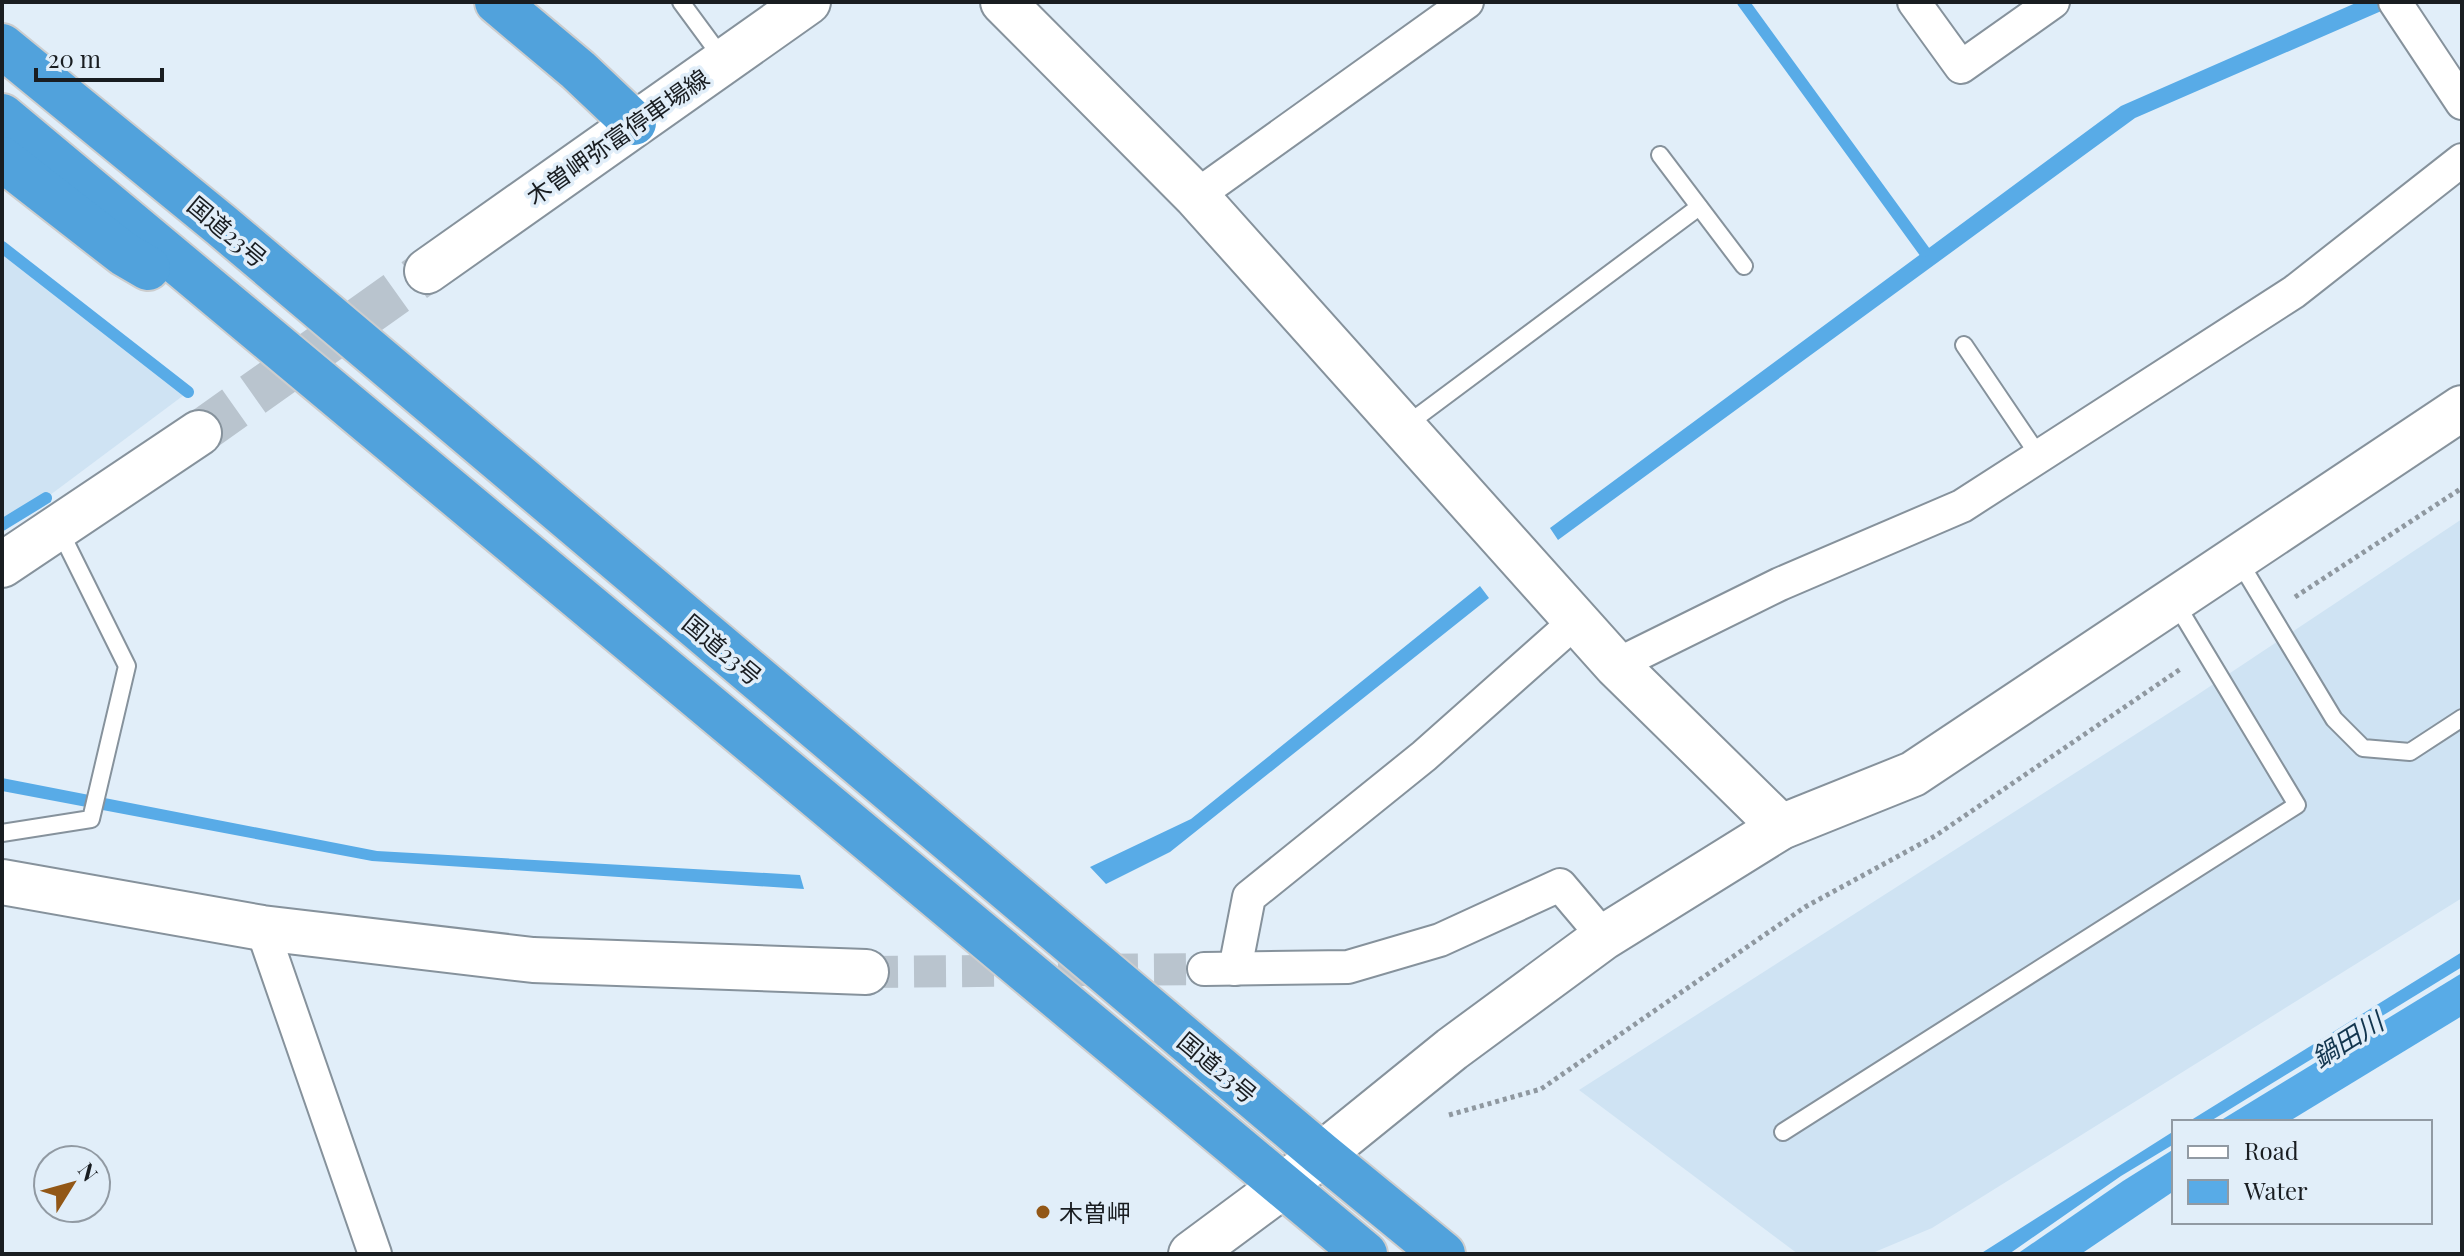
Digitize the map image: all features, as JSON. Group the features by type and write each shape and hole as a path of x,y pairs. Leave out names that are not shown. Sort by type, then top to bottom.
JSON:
{"highway":[{"path":"497,2 578,70 634,123"},
{"path":"2,11 116,111 221,225"},
{"name":"国道23号","path":"2,46 221,225 1443,1254"},
{"name":"国道23号","path":"2,116 1365,1254"},
{"path":"2,159 124,254 262,331"}],"street":[{"name":"木曽岬弥富停車場線","path":"427,271 808,2"},
{"path":"1003,2 1196,196 1616,665 1781,827"},
{"path":"1196,196 1467,2"},
{"path":"1914,2 1961,67 2053,2"},
{"path":"2399,9 2462,103"},
{"path":"1616,665 1780,584 1962,506 2294,292 2462,160"},
{"path":"1191,1254 1284,1185 1452,1049 1604,937 1781,827 1913,774 2462,408"},
{"path":"2,565 199,433"},
{"path":"1235,969 1249,897 1424,756 1576,621"},
{"path":"2,882 262,928 533,960 866,972"},
{"path":"1204,969 1348,967 1440,940 1560,885 1604,937"},
{"path":"262,928 375,1254"}],"lane":[{"path":"681,2 724,60"},
{"path":"1660,155 1744,266"},
{"path":"1403,427 1699,207"},
{"path":"1964,345 2039,456"},
{"path":"2,833 91,819 127,666 59,527"},
{"path":"2238,560 2334,719 2363,748 2410,752 2462,718"},
{"path":"1783,1132 2297,805 2175,602"}],"path":[{"path":"2270,613 2462,488"},
{"path":"1449,1115 1541,1089 1805,907 1935,836 2206,654"}],"shaded area":[{"path":"2,247 188,392 46,498 2,525"},
{"path":"2462,519 2462,898 1932,1228 1870,1254 1798,1254 1579,1090 2194,697"}],"water":[{"path":"2358,2 2402,2 2135,118 1558,540 1550,528 2121,106"},
{"path":"1480,586 1489,598 1170,852 1106,884 1090,867 1191,819"},
{"path":"2,778 377,851 800,875 804,889 372,861 2,791"},
{"path":"2462,952 2462,967 2212,1120 2191,1120"},
{"path":"2462,973 2462,1016 2291,1120 2221,1120"},
{"path":"2172,1132 2172,1145 2121,1176 2009,1254 1980,1254"},
{"path":"2172,1150 2172,1192 2081,1254 2017,1254"}],"waterway":[{"path":"1743,2 1924,251"},
{"path":"2,247 188,392"},
{"path":"2,525 46,498"}],"tunnel":[{"path":"199,433 427,271"},
{"path":"866,972 1204,969"}],"place":[{"name":"木曽岬","path":"1043,1212"}],"water label":[{"name":"鍋田川","path":"2347,1039"}]}
